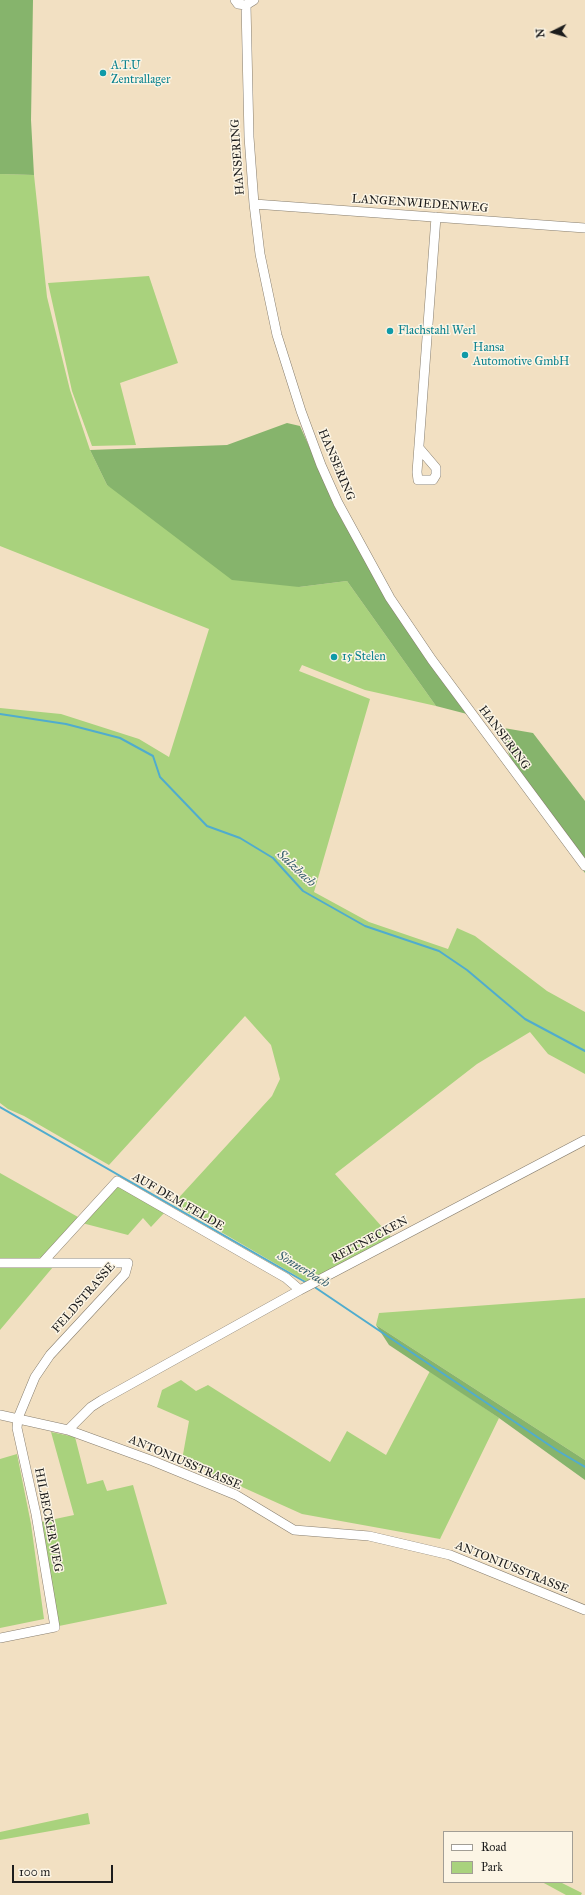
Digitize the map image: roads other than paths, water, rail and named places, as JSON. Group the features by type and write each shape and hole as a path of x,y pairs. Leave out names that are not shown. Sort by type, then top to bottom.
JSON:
{"street":[{"path":"235,0 238,4 246,5 254,0"},
{"name":"HANSERING","path":"246,5 248,137 254,204 263,268 277,335 301,411 338,503 390,598 432,660 585,866"},
{"name":"LANGENWIEDENWEG","path":"254,204 585,228"},
{"path":"419,448 436,217"},
{"name":"REITNECKEN","path":"68,1430 102,1400 306,1287 585,1140"},
{"name":"AUF DEM FELDE","path":"43,1262 117,1181 286,1278 306,1287"},
{"name":"FELDSTRASSE","path":"0,1263 128,1263 125,1274 50,1355 35,1377 18,1418"},
{"name":"ANTONIUSSTRASSE","path":"0,1415 68,1430 212,1485 236,1495 294,1530 369,1536 450,1555 559,1601 585,1610"},
{"name":"HILBECKER WEG","path":"0,1638 55,1627 36,1514 17,1428 18,1418"}],"waterway":[{"name":"Salzbach","path":"0,714 66,724 120,738 153,756 160,777 207,826 240,838 273,858 303,891 365,926 439,951 467,970 525,1019 585,1051"},
{"name":"Sönnerbach","path":"0,1107 307,1283"},
{"name":"Sönnerbach","path":"313,1286 558,1451 585,1467"}],"place":[{"name":"A.T.U Zentrallager","path":"103,73"},
{"name":"Flachstahl Werl","path":"390,331"},
{"name":"Hansa Automotive GmbH","path":"465,355"},
{"name":"15 Stelen","path":"334,657"}]}
